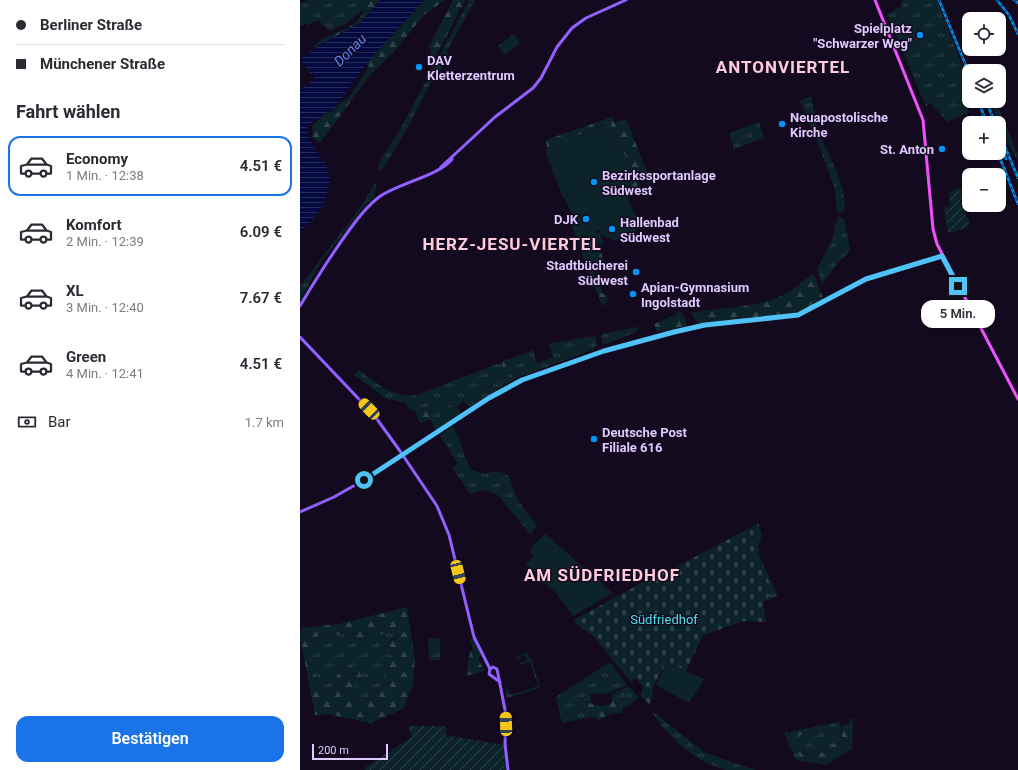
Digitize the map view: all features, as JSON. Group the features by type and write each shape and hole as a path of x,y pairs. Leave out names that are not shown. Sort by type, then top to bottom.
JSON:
{"main road":[{"path":"875,0 923,118 934,229 942,256 1018,399"}],"street":[{"path":"300,306 324,264 366,208 384,194 441,168 448,163 495,117 533,88 541,78 557,47 572,28 586,18 626,0"},
{"path":"300,512 351,488 500,391 522,380 612,349 694,327 798,315 866,279 942,256"},
{"path":"300,337 374,415 432,498 446,526 474,637 491,668 497,669 506,715 505,744 508,770"},
{"path":"491,668 489,673 500,682"},
{"path":"493,676 498,673"}],"green space":[{"path":"309,0 363,0 365,8 345,24 330,31 318,20 308,25 306,23 300,26 300,3"},
{"path":"363,0 380,0 360,23 314,48 318,42 352,25 359,19 363,11"},
{"path":"424,0 445,0 424,15 393,53 370,75 320,143 313,138 312,126 326,113 330,112 350,96 369,67 366,64"},
{"path":"453,0 465,0 431,66 426,64 431,50 429,46"},
{"path":"469,0 475,0 447,51 449,59 433,79 404,134 382,170 378,171 381,159 399,132"},
{"path":"904,0 937,0 962,66 962,108 968,108 969,112 947,122 930,102 926,107 887,14 902,6 901,2"},
{"name":"Spielplatz \"Schwarzer Weg\"","path":"920,21 929,45 919,49 910,25"},
{"path":"514,34 520,43 505,55 498,46"},
{"path":"811,96 817,126 812,127 800,101"},
{"path":"992,108 999,108 1002,116 996,116"},
{"path":"612,117 615,123 626,119 651,182 648,185 644,173 636,176 639,184 629,196 624,197 623,193 634,177 613,127 603,125 547,148 546,140"},
{"path":"759,122 764,138 734,149 729,133"},
{"name":"Bezirkssportanlage Südwest","path":"606,125 613,127 634,177 628,190 625,190 623,193 628,199 641,227 633,232 628,238 615,240 602,236 599,230 577,240 570,221 573,217 565,198 563,198 545,151 547,148 577,135 578,136"},
{"path":"1006,126 1018,155 1018,161 1006,141"},
{"path":"816,131 827,151 841,185 845,206 843,213 837,212 835,189 814,133"},
{"path":"377,180 374,198 365,205 321,263 300,300 300,286 360,208"},
{"path":"960,188 962,193 962,199 960,200 962,212 965,212 970,224 966,228 948,233 944,207 950,206 949,192"},
{"path":"838,216 844,218 850,249 849,253 839,261 822,285 817,269 832,240"},
{"path":"570,221 604,227 590,231 599,233 604,243 598,245 606,265 593,271 602,291 600,292 607,296 607,302 602,306"},
{"path":"814,274 823,298 809,307 794,313 698,323 691,313 749,305 772,300 787,293"},
{"path":"680,311 684,316 687,326 657,332 654,324 677,314 676,312"},
{"path":"637,327 639,329 634,333 603,345 601,336 603,334"},
{"path":"595,336 597,344 594,349 515,379 469,407 464,401 457,406 461,413 436,430 430,419 420,423 415,411 409,409 405,403 385,398 354,375 359,370 386,389 400,394 417,395 533,350 537,363 553,357 549,344"},
{"path":"508,359 508,365 512,375 508,375 507,380 502,381 502,385 498,388 503,361"},
{"path":"452,394 455,404 440,409 437,399"},
{"path":"419,406 420,408 427,409 430,419 420,423 415,411"},
{"path":"453,426 472,470 485,474 498,471 509,476 517,499 537,526 530,534 498,495 485,490 470,494 453,468 458,464 440,435"},
{"path":"758,523 762,535 758,545 759,555 778,596 763,602 773,590 757,555 752,527"},
{"name":"Südfriedhof","path":"752,527 757,555 773,590 763,602 766,622 744,621 703,635 686,671 667,662 654,684 650,705 641,696 643,687 636,678 631,682 595,638 575,623 574,620 665,570 670,570"},
{"path":"545,534 613,593 573,616 556,593 526,564 534,556 530,552 532,549 531,547"},
{"path":"407,607 415,659 413,684 403,709 370,723 327,714 315,715 300,637 301,628 339,624","holes":["395,629 397,636 396,639 379,645 381,651 393,656 378,691 371,699 359,703 352,697 351,691 355,685 362,680 359,669 355,665 345,667 334,679 332,689 328,692 316,693 315,668 309,642 318,636 349,633 363,641"]},
{"path":"395,628 397,637 387,642 381,651 394,656 375,696 359,703 355,701 351,696 351,691 357,683 345,667 334,679 332,689 328,692 316,693 316,677 308,642 325,635 343,633 382,633"},
{"path":"440,638 440,660 429,660 428,639"},
{"path":"473,638 481,655 478,659 485,671 466,676 470,652 473,649 470,640"},
{"path":"524,653 527,653 532,661 540,688 507,698 505,683 510,695 538,686 530,662 518,665 527,660 527,658 523,655 517,661 516,659"},
{"path":"610,662 627,685 609,693 590,694 591,702 580,702 578,707 585,711 584,713 592,717 562,723 556,697"},
{"path":"667,662 704,679 689,703 656,685"},
{"path":"629,686 639,698 624,708 622,703 624,693 621,691 612,696 612,694"},
{"path":"621,691 624,693 622,699 622,713 611,714 599,720 584,713 585,711 578,707 580,702 599,706 607,705 612,702 612,696"},
{"path":"651,710 704,752 755,770 727,770 705,762 683,748 665,730"},
{"path":"852,718 852,748 826,765 797,760 795,758 784,732 789,732 788,734 800,757 826,761 848,747 850,725 849,719"},
{"path":"840,722 842,740 832,744 824,753 803,750 797,736 816,731 817,726"},
{"path":"845,724 850,725 848,747 826,761 800,757 788,734 817,726 816,731 797,736 803,750 824,753 832,744 842,740 842,730 840,729"},
{"path":"408,726 444,726 447,728 445,735 504,745 506,770 365,770 366,767 412,737"}],"water":[{"name":"Donau","path":"381,0 424,0 366,64 335,108 324,114 307,127 306,131 320,158 326,165 329,174 329,183 328,193 319,211 300,232 300,90 315,79 300,59 322,44 360,23"}],"railway":[{"path":"939,0 965,64"},
{"path":"997,0 1009,15 1018,34"},
{"path":"1014,0 1018,3"},
{"path":"981,108 984,116"},
{"path":"989,108 992,116"},
{"path":"1006,149 1018,178"},
{"path":"1001,160 1018,204"}],"place":[{"name":"Spielplatz \"Schwarzer Weg\"","path":"920,35"},
{"name":"DAV Kletterzentrum","path":"419,67"},
{"name":"Neuapostolische Kirche","path":"782,124"},
{"name":"St. Anton","path":"942,149"},
{"name":"Bezirkssportanlage Südwest","path":"594,182"},
{"name":"DJK","path":"586,219"},
{"name":"Hallenbad Südwest","path":"612,229"},
{"name":"Stadtbücherei Südwest","path":"636,272"},
{"name":"Apian-Gymnasium Ingolstadt","path":"633,294"},
{"name":"Deutsche Post Filiale 616","path":"594,439"}],"district":[{"name":"ANTONVIERTEL","path":"783,67"},
{"name":"HERZ-JESU-VIERTEL","path":"512,244"},
{"name":"AM SÜDFRIEDHOF","path":"602,575"}],"route":[{"path":"364,480 388,466 507,387 522,380 604,351 705,325 798,315 809,311 840,291 866,279 942,256 958,286"}]}
